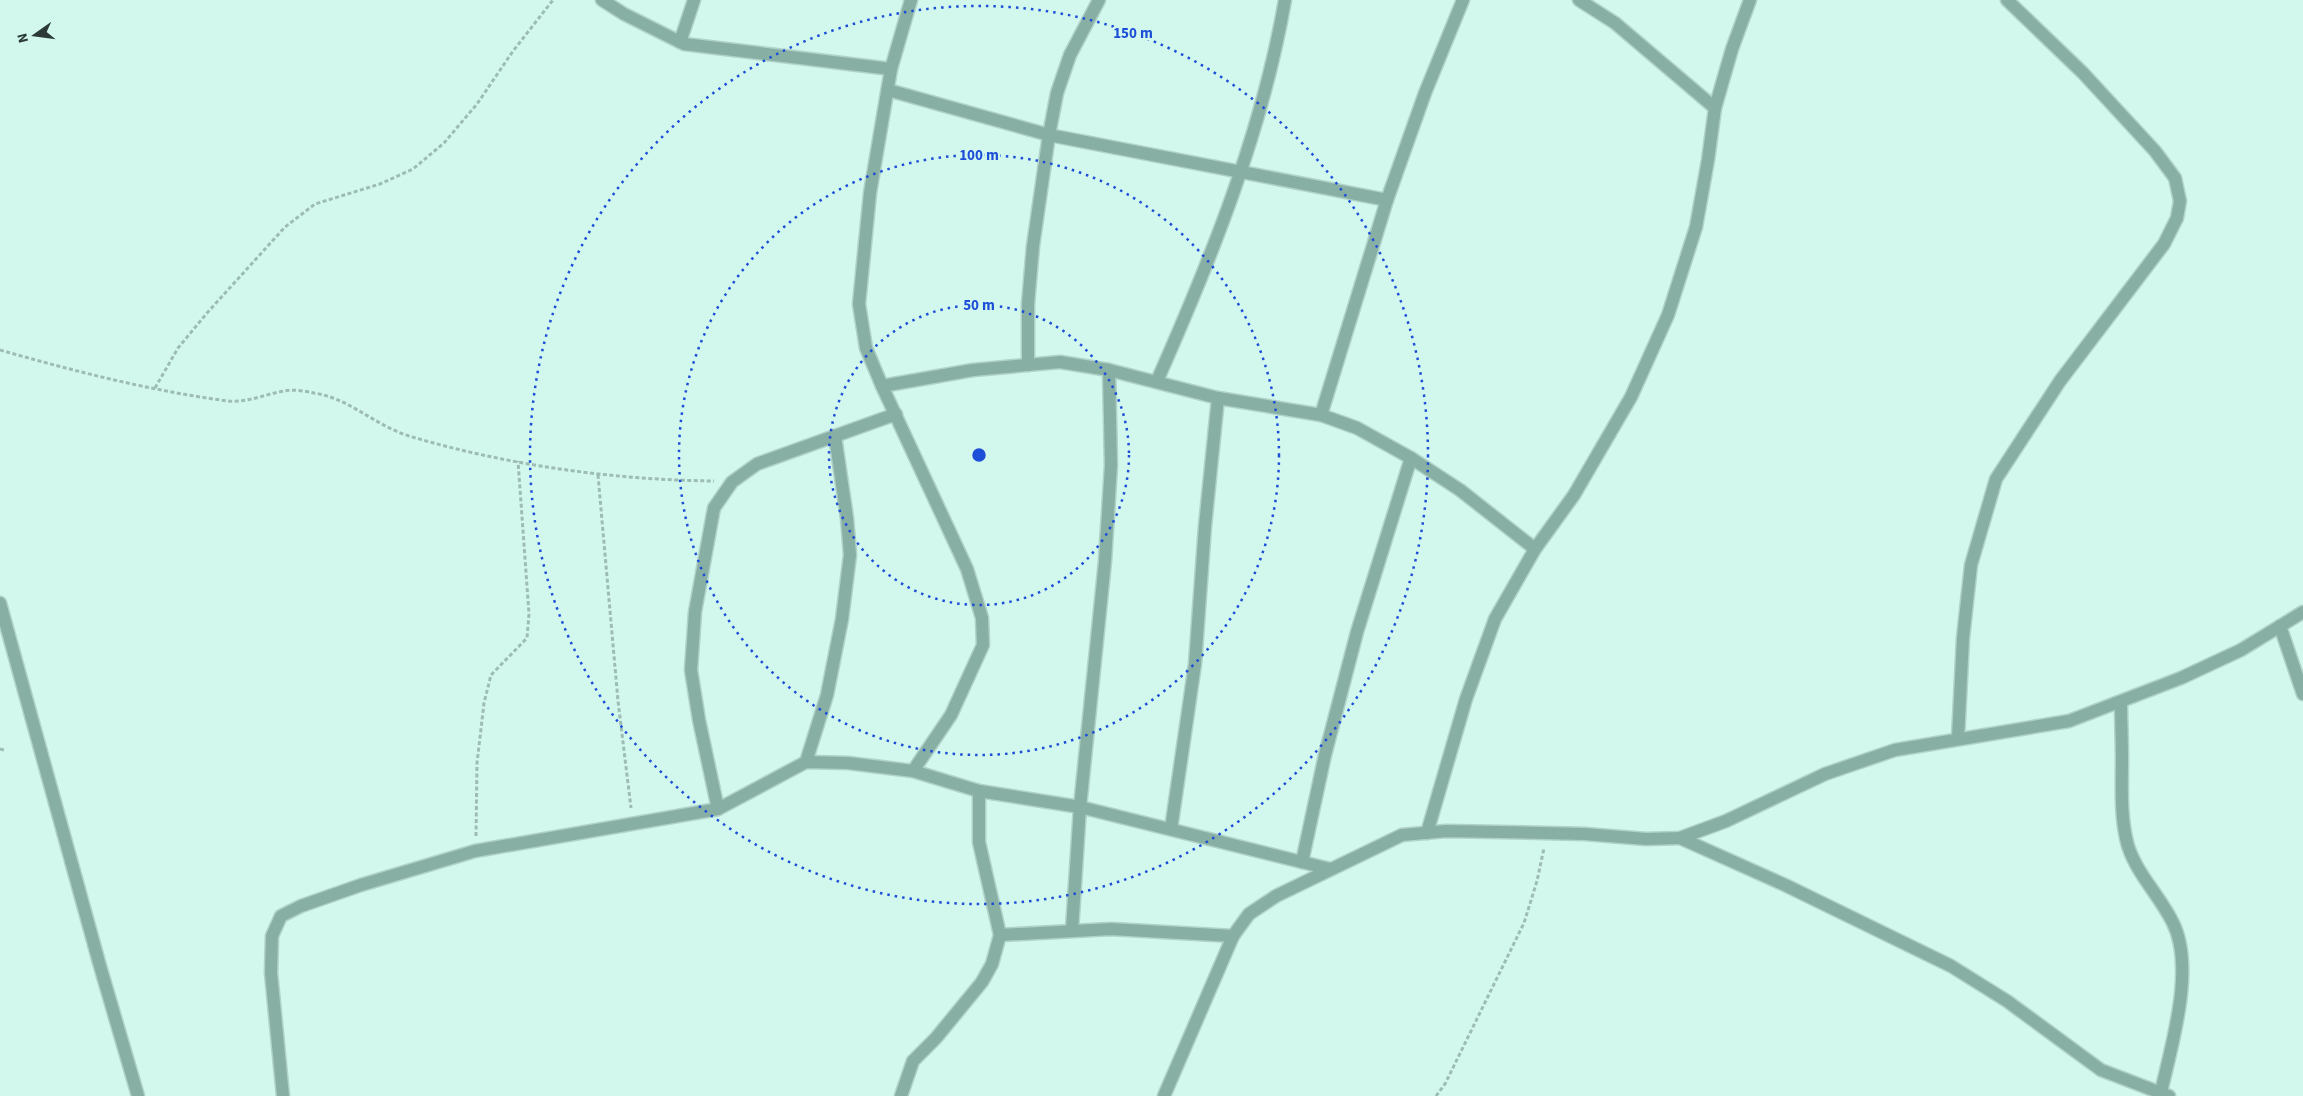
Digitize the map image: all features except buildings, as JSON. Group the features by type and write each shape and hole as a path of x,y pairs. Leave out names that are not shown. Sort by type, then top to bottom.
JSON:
{"street":[{"path":"602,0 624,14 680,42 891,69"},
{"path":"680,42 694,0"},
{"path":"911,0 891,69 870,193 859,304 866,348 967,569 982,618 983,645 951,715 913,771"},
{"path":"1028,365 1028,304 1033,246 1057,93 1070,55 1099,0"},
{"path":"1156,381 1201,283 1241,173 1276,51 1285,0"},
{"path":"1321,415 1387,200 1425,94 1462,0"},
{"path":"1579,0 1615,23 1715,108"},
{"path":"1427,833 1466,699 1495,619 1535,548 1574,495 1631,397 1668,315 1696,227 1715,108 1732,49 1750,0"},
{"path":"1958,738 1963,638 1971,564 1996,479 2060,381 2164,244 2177,218 2180,201 2175,178 2155,151 2084,73 2007,0"},
{"path":"888,90 1049,135 1387,200"},
{"path":"882,386 973,370 1060,362 1109,370 1218,398 1321,415 1357,428 1410,458 1460,490 1535,548"},
{"path":"1072,930 1080,807 1105,561 1111,465 1109,370"},
{"path":"1171,829 1194,664 1218,398"},
{"path":"718,809 699,720 691,670 695,612 714,508 732,482 757,464 896,414"},
{"path":"806,762 827,695 842,620 850,555 847,518 834,436"},
{"path":"1302,862 1325,756 1357,632 1410,458"},
{"path":"0,603 100,966 138,1096"},
{"path":"1164,1096 1233,936 1249,914 1276,896 1402,835 1427,833 1547,833 1646,839 1680,838 1726,821 1825,774 1896,750 1958,738 2069,721 2181,678 2241,650 2303,612"},
{"path":"2280,626 2303,694"},
{"path":"1680,838 1785,885 1951,966 2007,1001 2101,1070 2165,1094 2183,971 2181,943 2172,920 2146,884 2128,846 2122,804 2121,702"},
{"path":"282,1096 271,973 272,936 281,916 301,906 361,885 475,851 718,809 806,762 848,763 913,771 979,791 1080,807 1330,869"},
{"path":"901,1096 913,1062 936,1038 982,982 992,964 1000,935 979,842 979,791"},
{"path":"1000,935 1111,929 1233,936"}],"path":[{"path":"154,388 178,348 207,312 285,227 315,204 380,184 414,169 444,143 478,104 513,51 553,0"},
{"path":"0,350 48,364 154,388 231,401 253,400 286,390 313,392 334,397 390,430 433,443 518,461 598,475 665,481 732,482"},
{"path":"475,851 476,763 484,703 490,676 527,638 528,630 529,614 518,461"},
{"path":"598,475 618,701 633,824"},
{"path":"1436,1096 1445,1084 1524,923 1537,882 1547,833"}]}
